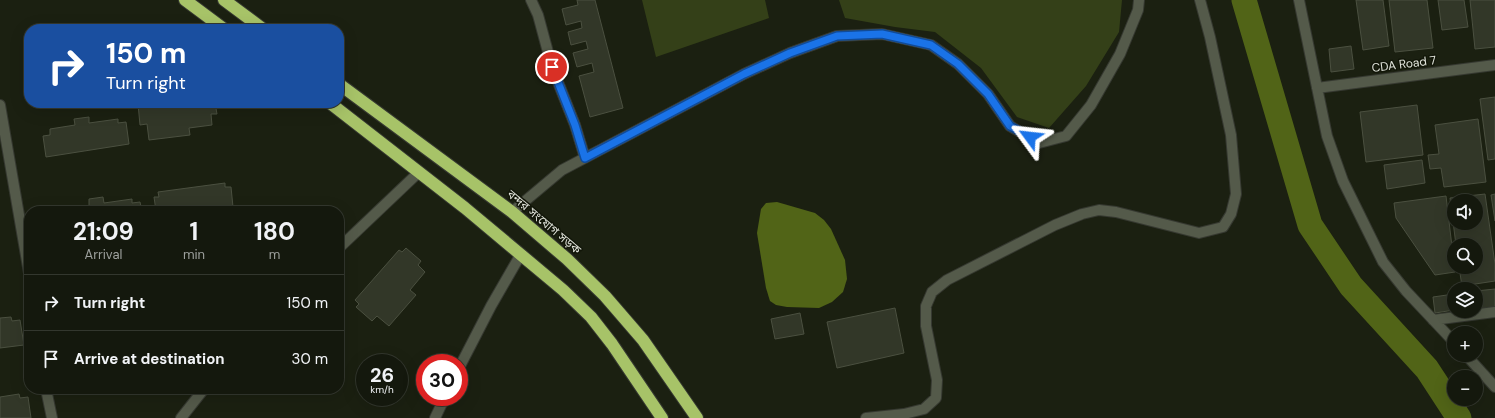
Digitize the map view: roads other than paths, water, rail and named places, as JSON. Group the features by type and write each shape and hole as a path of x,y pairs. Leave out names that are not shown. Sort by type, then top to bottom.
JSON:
{"highway":[{"path":"185,0 217,24"},
{"path":"224,0 256,24"},
{"name":"বন্দর সংযোগ সড়ক","path":"344,88 512,212 567,259 605,296 643,340 697,418"},
{"path":"336,108 419,172 521,254 563,290 591,317 612,344 662,418"}],"street":[{"path":"531,0 538,15 552,67 575,125 585,158"},
{"path":"512,212 562,170 744,74 790,53 837,36 882,34 931,45 958,64 988,94 1010,126 1039,143 1066,136 1092,105 1120,54 1138,10 1139,0"},
{"path":"866,418 904,414 924,408 936,398 937,380 926,326 926,306 932,292 947,280 1055,225 1082,214 1099,210 1116,212 1200,233 1223,227 1231,214 1236,194 1231,135 1210,37 1200,0"},
{"path":"1299,0 1327,136 1343,181 1383,262 1406,291 1447,335"},
{"name":"CDA Road 7","path":"1317,88 1495,65"},
{"path":"0,105 24,244"},
{"path":"344,243 419,172"},
{"path":"466,354 491,306 521,254"},
{"path":"1433,320 1495,312"},
{"path":"1472,362 1495,387"},
{"path":"47,394 52,418"},
{"path":"181,418 200,394"},
{"path":"435,418 441,406"}],"waterway":[{"path":"1244,0 1310,225 1351,286 1427,369 1459,418"}]}
